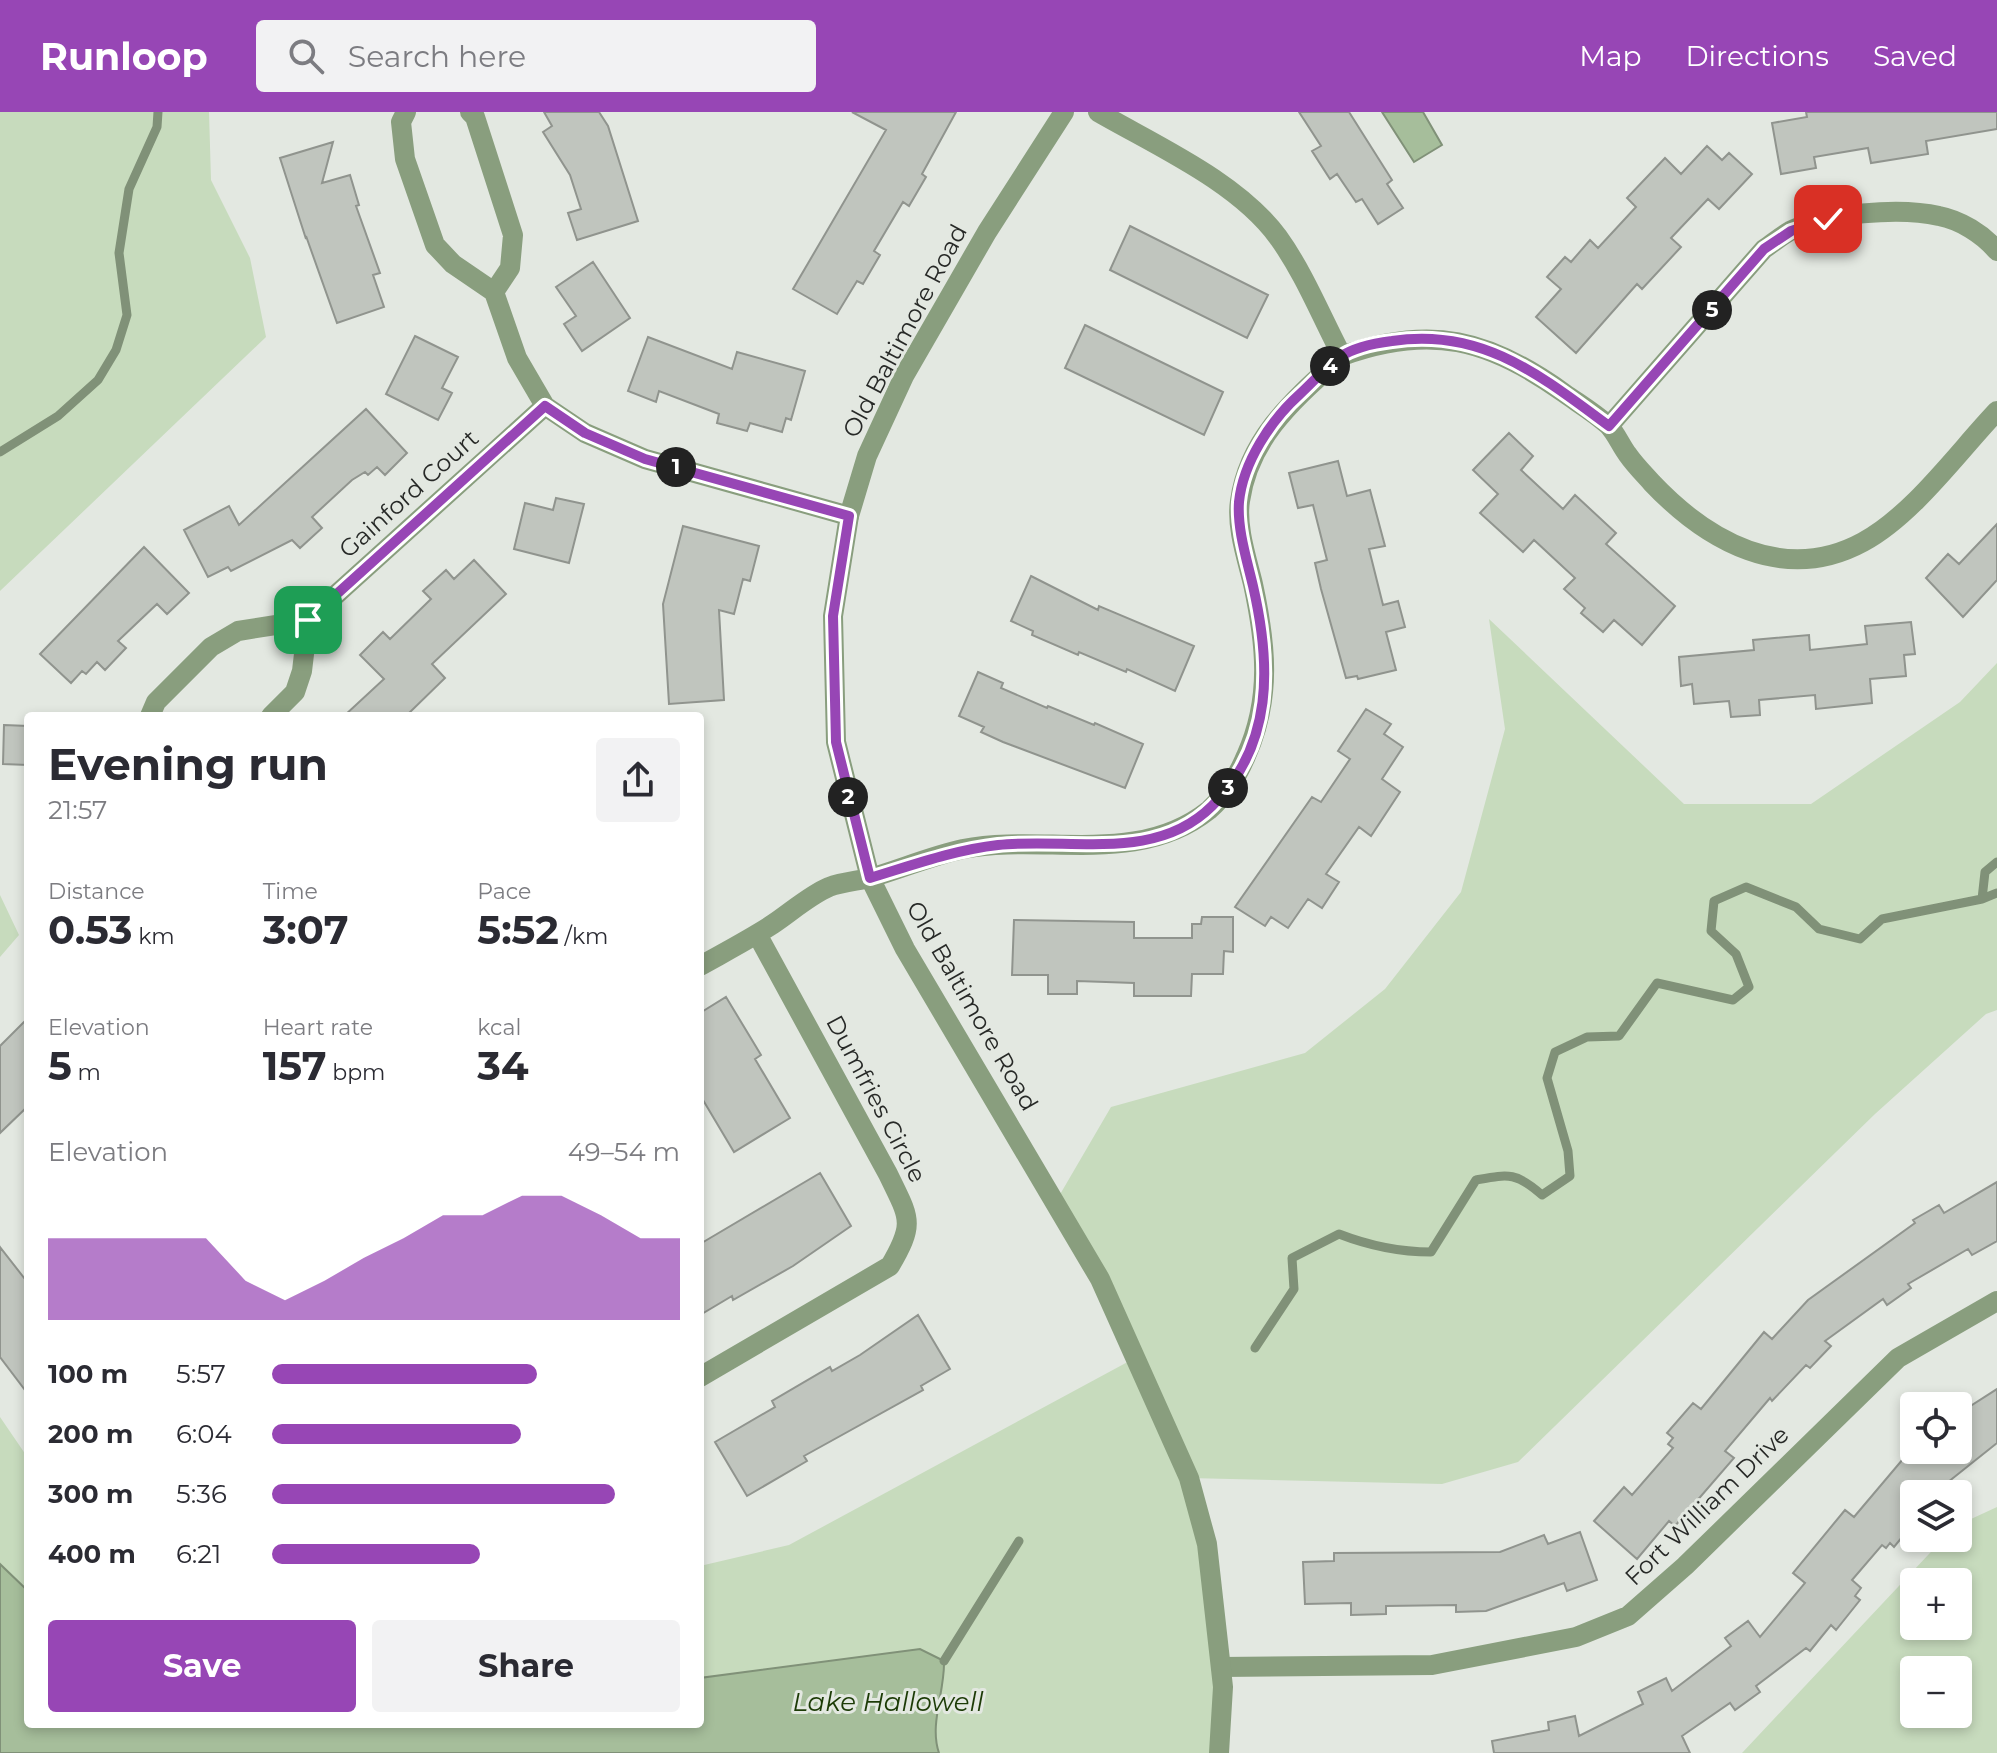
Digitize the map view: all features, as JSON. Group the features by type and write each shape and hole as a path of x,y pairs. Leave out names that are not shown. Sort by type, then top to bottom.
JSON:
{"street":[{"path":"406,112 401,122 405,159 435,245 453,264 494,292 517,358 545,406 585,433 645,459 849,516"},
{"path":"470,112 475,117 513,235 510,268 494,292"},
{"name":"Old Baltimore Road","path":"1064,112 987,232 904,376 867,456 849,516 833,616 836,742 870,878 905,949 1100,1279 1189,1478 1207,1544 1221,1667 1223,1687 1219,1753"},
{"path":"1098,112 1222,185 1253,209 1277,236 1298,270 1342,356"},
{"path":"1609,426 1764,249 1791,231 1828,219 1887,212 1938,215 1977,233 1997,251"},
{"path":"704,964 757,934 828,887 870,878 962,849 1003,844 1109,846 1151,839 1181,829 1211,808 1241,767 1260,719 1266,663 1262,624 1243,541 1239,502 1261,443 1280,413 1342,356 1378,343 1402,339 1457,342 1494,351 1521,363 1609,426 1628,456 1655,485 1718,539 1751,552 1788,560 1823,558 1863,542 1902,513 1997,411"},
{"name":"Gainford Court","path":"308,620 545,406"},
{"path":"152,712 156,702 211,647 238,631 308,620 302,671 295,692 275,712"},
{"name":"Dumfries Circle","path":"704,1375 890,1266 907,1238 906,1212 888,1174 757,934"},
{"name":"Fort William Drive","path":"1221,1667 1432,1665 1576,1637 1628,1616 1685,1566 1898,1358 1997,1301"}],"shaded area":[{"path":"0,112 209,112 211,180 250,258 266,337 0,591"},
{"path":"1489,619 1684,804 1811,804 1960,702 1997,663 1997,1010 1986,1014 1875,1114 1518,1462 1442,1484 1189,1478 1207,1544 1219,1753 0,1753 0,1417 24,1452 24,1728 704,1728 704,1565 789,1545 1135,1358 1055,1203 1111,1107 1305,1053 1385,989 1461,892 1505,729"},
{"path":"0,895 19,935 0,957"},
{"path":"1997,1507 1997,1753 1742,1753 1900,1585 1900,1640 1972,1640 1972,1568 1916,1568 1931,1552 1972,1552 1972,1519"}],"water":[{"path":"1382,112 1423,112 1442,145 1414,162"},
{"name":"Lake Hallowell","path":"0,1564 24,1587 24,1728 704,1728 704,1677 920,1649 944,1661 936,1719 939,1753 0,1753"}],"building":[{"path":"544,112 599,112 608,126 638,221 577,240 568,213 581,209 570,175 543,132 552,126"},
{"path":"852,112 956,112 922,174 926,177 909,206 903,202 874,251 880,255 863,284 857,281 837,314 793,289 886,130"},
{"path":"1299,112 1349,112 1392,180 1387,184 1403,208 1378,224 1362,199 1356,202 1337,174 1330,179 1312,151 1321,146"},
{"path":"1806,112 1997,112 1997,129 1926,141 1928,154 1871,163 1868,148 1814,157 1816,168 1781,174 1772,123 1807,117"},
{"path":"333,142 322,183 350,175 359,205 356,206 380,273 373,275 384,307 337,323 280,158"},
{"path":"1707,146 1722,160 1729,153 1752,174 1719,209 1708,199 1671,238 1681,247 1642,289 1637,284 1576,353 1536,317 1561,289 1547,277 1565,257 1571,262 1590,240 1598,248 1636,207 1627,198 1665,158 1681,174"},
{"path":"1130,226 1268,295 1247,338 1110,270"},
{"path":"593,262 630,318 582,351 564,324 576,316 556,287"},
{"path":"1085,325 1223,392 1204,435 1065,368"},
{"path":"415,336 458,357 442,388 452,393 438,420 386,394"},
{"path":"648,337 732,369 737,352 805,371 791,420 786,418 782,432 750,423 747,431 717,423 719,414 659,391 656,402 628,391"},
{"path":"366,409 407,453 385,475 377,467 368,475 365,472 352,480 312,517 322,528 300,548 292,540 231,571 228,567 208,577 184,530 229,506 239,525"},
{"path":"1509,433 1533,456 1521,470 1563,509 1575,495 1616,533 1606,544 1675,606 1642,645 1614,620 1603,632 1581,613 1585,608 1564,589 1575,578 1534,540 1523,552 1480,513 1498,494 1473,470"},
{"path":"1338,461 1347,496 1370,490 1385,546 1369,549 1383,605 1398,601 1405,627 1386,632 1396,670 1358,679 1357,676 1346,678 1321,589 1315,563 1327,560 1313,505 1298,508 1289,473"},
{"path":"556,498 584,504 569,563 514,549 525,503 553,510"},
{"path":"1997,524 1997,580 1963,617 1926,578 1948,554 1959,564"},
{"path":"683,526 759,546 750,581 743,579 734,614 719,610 724,700 669,704 663,604"},
{"path":"144,547 189,593 167,614 157,604 118,641 126,648 105,670 97,662 86,674 82,671 71,683 40,654"},
{"path":"474,560 506,594 432,664 445,678 410,712 348,712 384,679 360,655 383,632 390,639 431,599 423,591 446,570 454,579"},
{"path":"1031,576 1098,610 1099,606 1194,646 1175,691 1127,669 1126,672 1079,652 1078,655 1032,635 1033,631 1011,621"},
{"path":"1911,622 1915,654 1904,655 1906,676 1870,679 1872,703 1816,709 1815,695 1759,700 1760,715 1731,717 1729,701 1694,704 1692,684 1681,686 1679,657 1754,650 1753,640 1809,635 1810,650 1867,644 1865,626"},
{"path":"978,672 1003,683 1001,688 1143,744 1125,788 1003,742 981,732 984,727 959,716"},
{"path":"1366,709 1391,724 1384,734 1403,747 1382,779 1400,792 1371,836 1359,827 1326,874 1339,882 1322,908 1308,899 1288,928 1271,917 1265,926 1235,907 1312,797 1321,802 1350,759 1338,751"},
{"path":"4,725 24,726 24,765 3,764"},
{"path":"1202,917 1233,917 1233,952 1224,951 1223,974 1192,974 1191,996 1134,996 1134,983 1077,981 1077,994 1048,994 1048,975 1012,975 1014,920 1134,922 1134,938 1192,938 1192,924 1201,924"},
{"path":"726,997 761,1055 755,1059 790,1118 734,1152 704,1102 704,1011"},
{"path":"24,1022 24,1110 0,1133 0,1046"},
{"path":"820,1173 851,1226 793,1266 704,1313 704,1242"},
{"path":"1997,1182 1997,1241 1972,1255 1968,1249 1908,1284 1911,1288 1887,1305 1883,1299 1825,1341 1831,1346 1810,1368 1806,1365 1772,1401 1770,1398 1725,1451 1734,1458 1675,1526 1669,1521 1637,1559 1594,1521 1624,1487 1632,1495 1673,1448 1668,1444 1673,1438 1667,1433 1693,1403 1701,1409 1764,1332 1772,1339 1808,1300 1915,1223 1913,1220 1939,1205 1944,1213"},
{"path":"0,1247 24,1278 24,1389 0,1357"},
{"path":"918,1315 950,1369 921,1386 923,1390 804,1456 807,1461 747,1496 715,1442 775,1407 772,1401 830,1367 832,1371 860,1355"},
{"path":"1997,1389 1997,1443 1972,1463 1972,1405"},
{"path":"1900,1463 1971,1464 1951,1480 1900,1480 1900,1540 1894,1547 1890,1543 1886,1548 1882,1545 1852,1580 1861,1588 1855,1596 1860,1600 1836,1630 1831,1625 1810,1651 1806,1648 1756,1686 1760,1692 1735,1710 1730,1703 1682,1736 1690,1753 1494,1753 1492,1741 1549,1730 1548,1722 1575,1716 1579,1736 1643,1704 1638,1692 1666,1678 1672,1691 1731,1646 1725,1638 1748,1621 1760,1637 1805,1583 1793,1573 1845,1510 1854,1517"},
{"path":"1580,1532 1597,1580 1567,1591 1564,1583 1486,1611 1456,1612 1456,1605 1386,1606 1386,1614 1351,1615 1351,1603 1305,1604 1303,1562 1334,1561 1334,1553 1500,1552 1544,1535 1548,1544"}],"waterway":[{"path":"0,452 58,416 98,380 116,350 127,315 119,253 129,189 157,127 158,112"},
{"path":"1255,1348 1294,1289 1292,1258 1339,1234 1384,1248 1431,1252 1476,1180 1512,1177 1525,1182 1542,1195 1570,1176 1568,1151 1547,1078 1555,1052 1587,1037 1619,1036 1657,983 1733,1000 1749,987 1736,954 1711,931 1714,901 1746,887 1796,907 1819,929 1860,939 1882,919 1982,899 1985,872 1997,862"},
{"path":"1982,899 1997,893"},
{"path":"944,1661 1019,1541"}],"route":[{"path":"308,620 545,406 585,433 645,459 849,516 833,616 836,742 870,878 962,849 1003,844 1109,846 1151,839 1181,829 1211,808 1229,787 1254,739 1265,692 1266,663 1262,624 1243,541 1239,502 1261,443 1280,413 1342,356 1378,343 1402,339 1457,342 1494,351 1521,363 1609,426 1764,249 1791,231 1828,219"}]}
